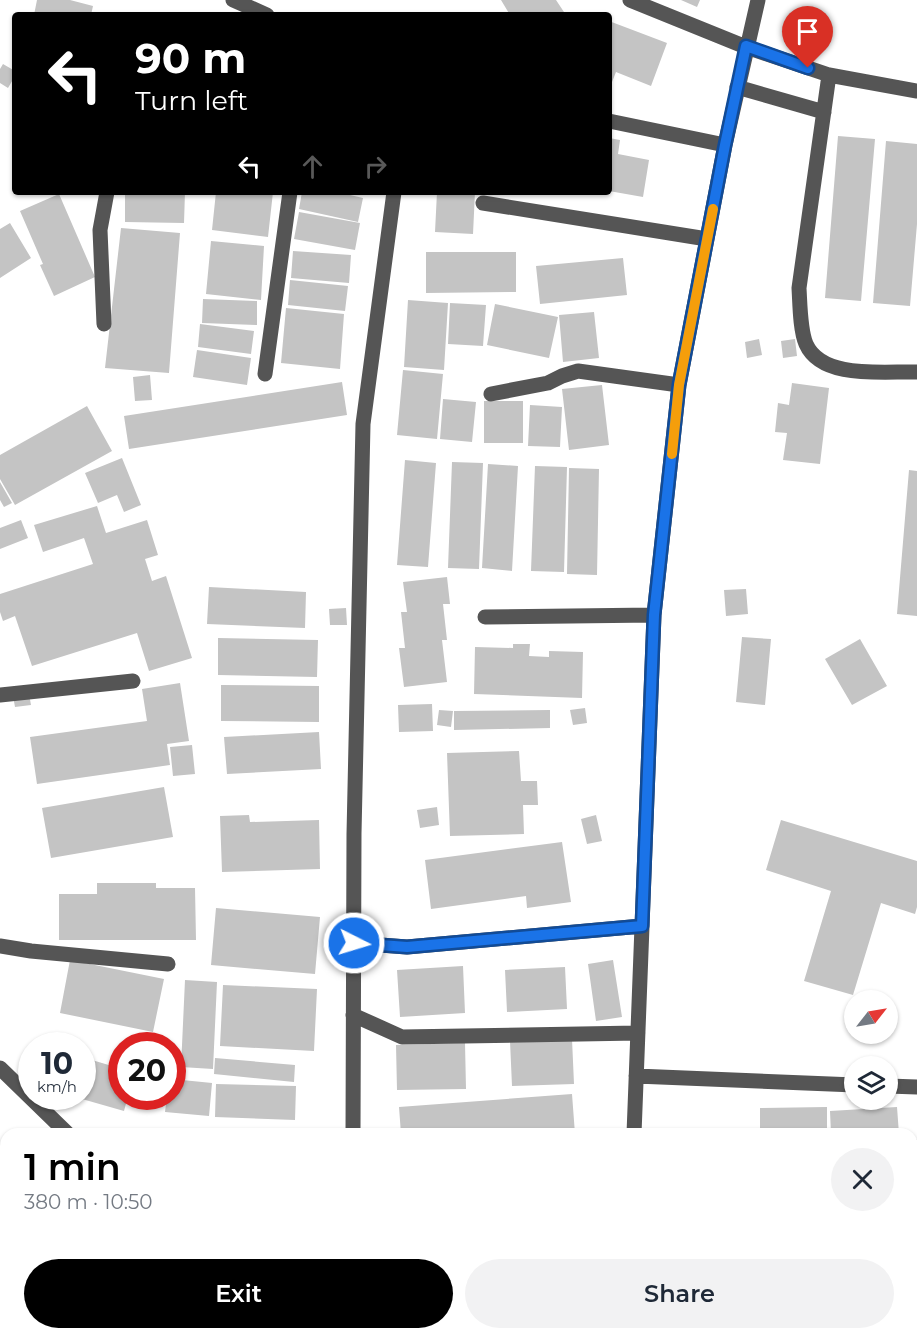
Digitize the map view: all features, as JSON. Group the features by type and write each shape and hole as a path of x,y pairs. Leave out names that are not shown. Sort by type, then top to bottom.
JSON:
{"street":[{"path":"233,0 260,12"},
{"path":"630,0 746,46 829,75 917,91"},
{"path":"634,1128 654,615 679,385 725,145 758,0"},
{"path":"829,75 799,288 806,344 822,363 843,370 917,372"},
{"path":"737,87 824,112"},
{"path":"612,122 725,145"},
{"path":"104,324 100,230 106,195"},
{"path":"265,374 290,195"},
{"path":"353,1128 357,647 363,424 394,195"},
{"path":"483,203 707,239"},
{"path":"491,394 548,383 578,371 679,385"},
{"path":"485,617 654,615"},
{"path":"0,695 134,681"},
{"path":"354,943 407,947 642,926"},
{"path":"0,946 168,964"},
{"path":"353,1015 402,1038 638,1033"},
{"path":"0,1068 62,1128"},
{"path":"636,1076 844,1085"},
{"path":"898,1086 917,1087"}],"building":[{"path":"37,0 70,0 93,6 92,12 35,12"},
{"path":"501,0 556,0 564,12 508,12"},
{"path":"681,0 700,0 697,7"},
{"path":"612,22 667,43 651,86 616,72 612,82"},
{"path":"3,64 12,69 12,81 8,88 0,83 0,69"},
{"path":"838,136 875,139 861,301 825,298"},
{"path":"612,139 620,140 618,154 649,160 643,197 612,192"},
{"path":"886,141 917,144 917,224 910,306 873,303"},
{"path":"59,195 95,277 54,296 20,211"},
{"path":"125,195 185,195 184,223 125,222"},
{"path":"216,195 273,195 268,237 212,230"},
{"path":"301,195 350,195 363,198 358,222 299,209"},
{"path":"437,195 475,195 473,234 435,232"},
{"path":"299,212 360,223 355,250 294,239"},
{"path":"10,223 31,258 0,278 0,229"},
{"path":"121,228 180,233 169,373 105,368"},
{"path":"211,241 264,246 261,300 206,294"},
{"path":"293,251 351,255 349,283 291,278"},
{"path":"426,252 516,252 516,292 426,293"},
{"path":"623,258 627,295 540,304 536,266"},
{"path":"290,280 348,286 345,311 288,305"},
{"path":"203,299 257,301 257,325 202,323"},
{"path":"408,300 448,303 444,370 404,367"},
{"path":"450,303 486,305 483,346 448,344"},
{"path":"495,304 558,317 549,358 487,345"},
{"path":"286,308 344,314 340,369 281,363"},
{"path":"594,312 599,358 563,362 559,315"},
{"path":"200,324 254,331 251,354 198,347"},
{"path":"759,339 762,355 747,358 745,342"},
{"path":"795,339 797,356 783,358 781,341"},
{"path":"197,350 251,358 247,385 193,377"},
{"path":"403,370 443,374 437,439 397,435"},
{"path":"150,375 152,400 135,401 133,377"},
{"path":"342,382 347,415 129,449 124,416"},
{"path":"792,383 829,388 820,464 783,460 787,433 775,432 778,403 789,405"},
{"path":"602,385 609,445 569,450 562,389"},
{"path":"443,399 476,402 472,442 440,439"},
{"path":"484,401 523,401 523,443 484,443"},
{"path":"530,405 562,407 560,447 528,446"},
{"path":"87,406 112,451 15,505 0,479 0,455"},
{"path":"122,458 141,505 124,512 117,495 98,503 85,473"},
{"path":"405,460 436,463 428,567 397,565"},
{"path":"452,462 483,463 479,569 448,568"},
{"path":"488,464 518,466 512,571 482,568"},
{"path":"535,466 567,467 564,572 531,571"},
{"path":"569,468 599,469 597,575 567,574"},
{"path":"909,470 917,471 917,616 897,614"},
{"path":"0,482 12,503 4,507 0,500"},
{"path":"97,506 106,533 147,520 158,555 145,559 152,581 166,576 192,658 149,671 137,633 32,666 15,616 3,621 0,612 0,594 93,564 84,538 43,552 34,525"},
{"path":"21,520 28,538 0,549 0,528"},
{"path":"447,577 450,604 443,604 447,640 442,640 447,682 404,687 399,648 405,648 401,612 407,612 403,582"},
{"path":"209,587 306,592 305,628 207,624"},
{"path":"746,589 748,614 726,616 724,590"},
{"path":"346,608 347,625 330,625 329,609"},
{"path":"742,637 771,639 765,705 736,702"},
{"path":"218,638 318,640 317,677 218,675"},
{"path":"860,639 887,686 852,705 825,659"},
{"path":"513,644 530,644 529,656 549,657 549,651 583,652 582,698 474,694 475,647 513,648"},
{"path":"180,683 189,741 167,744 170,765 37,784 30,737 147,721 142,689"},
{"path":"221,685 319,686 319,722 221,721"},
{"path":"29,694 31,705 15,707 13,696"},
{"path":"432,704 433,731 399,732 398,705"},
{"path":"585,708 587,723 573,725 570,710"},
{"path":"439,710 453,711 451,727 437,725"},
{"path":"550,710 550,728 454,730 454,711"},
{"path":"319,732 321,769 227,774 224,737"},
{"path":"192,745 195,774 173,776 170,747"},
{"path":"519,751 521,781 537,781 538,805 523,805 524,834 450,836 447,753"},
{"path":"164,787 173,837 51,858 42,808"},
{"path":"437,807 439,825 420,828 417,810"},
{"path":"249,815 250,822 319,820 320,869 222,872 220,816"},
{"path":"596,815 602,841 587,844 581,819"},
{"path":"781,820 917,861 917,907 915,914 881,903 855,990 844,990 844,992 804,981 831,891 766,870"},
{"path":"562,842 571,902 527,908 526,896 431,909 425,860"},
{"path":"97,883 156,883 156,888 195,888 196,940 59,940 59,894 97,894"},
{"path":"216,908 320,917 315,974 211,965"},
{"path":"70,960 164,979 153,1032 60,1013"},
{"path":"613,960 622,1017 596,1021 588,964"},
{"path":"463,966 465,1013 400,1017 397,970"},
{"path":"565,967 567,1009 507,1012 505,970"},
{"path":"185,980 217,982 213,1069 186,1067 186,1032 183,1032"},
{"path":"223,985 317,989 314,1051 220,1046"},
{"path":"572,1039 574,1084 512,1086 510,1041"},
{"path":"465,1043 466,1089 397,1090 396,1045"},
{"path":"215,1058 295,1065 294,1082 214,1074"},
{"path":"96,1061 108,1065 108,1106 96,1103"},
{"path":"186,1080 212,1083 209,1116 165,1112 165,1110 186,1110"},
{"path":"216,1084 296,1086 295,1120 215,1117"},
{"path":"572,1094 575,1128 401,1128 399,1107"},
{"path":"827,1107 827,1128 760,1128 760,1108"},
{"path":"897,1110 899,1128 831,1128 830,1111"}],"slow traffic":[{"path":"672,454 679,385 713,209"}],"route":[{"path":"354,943 407,947 642,926 654,615 679,385 725,145 746,46 808,68"}]}
